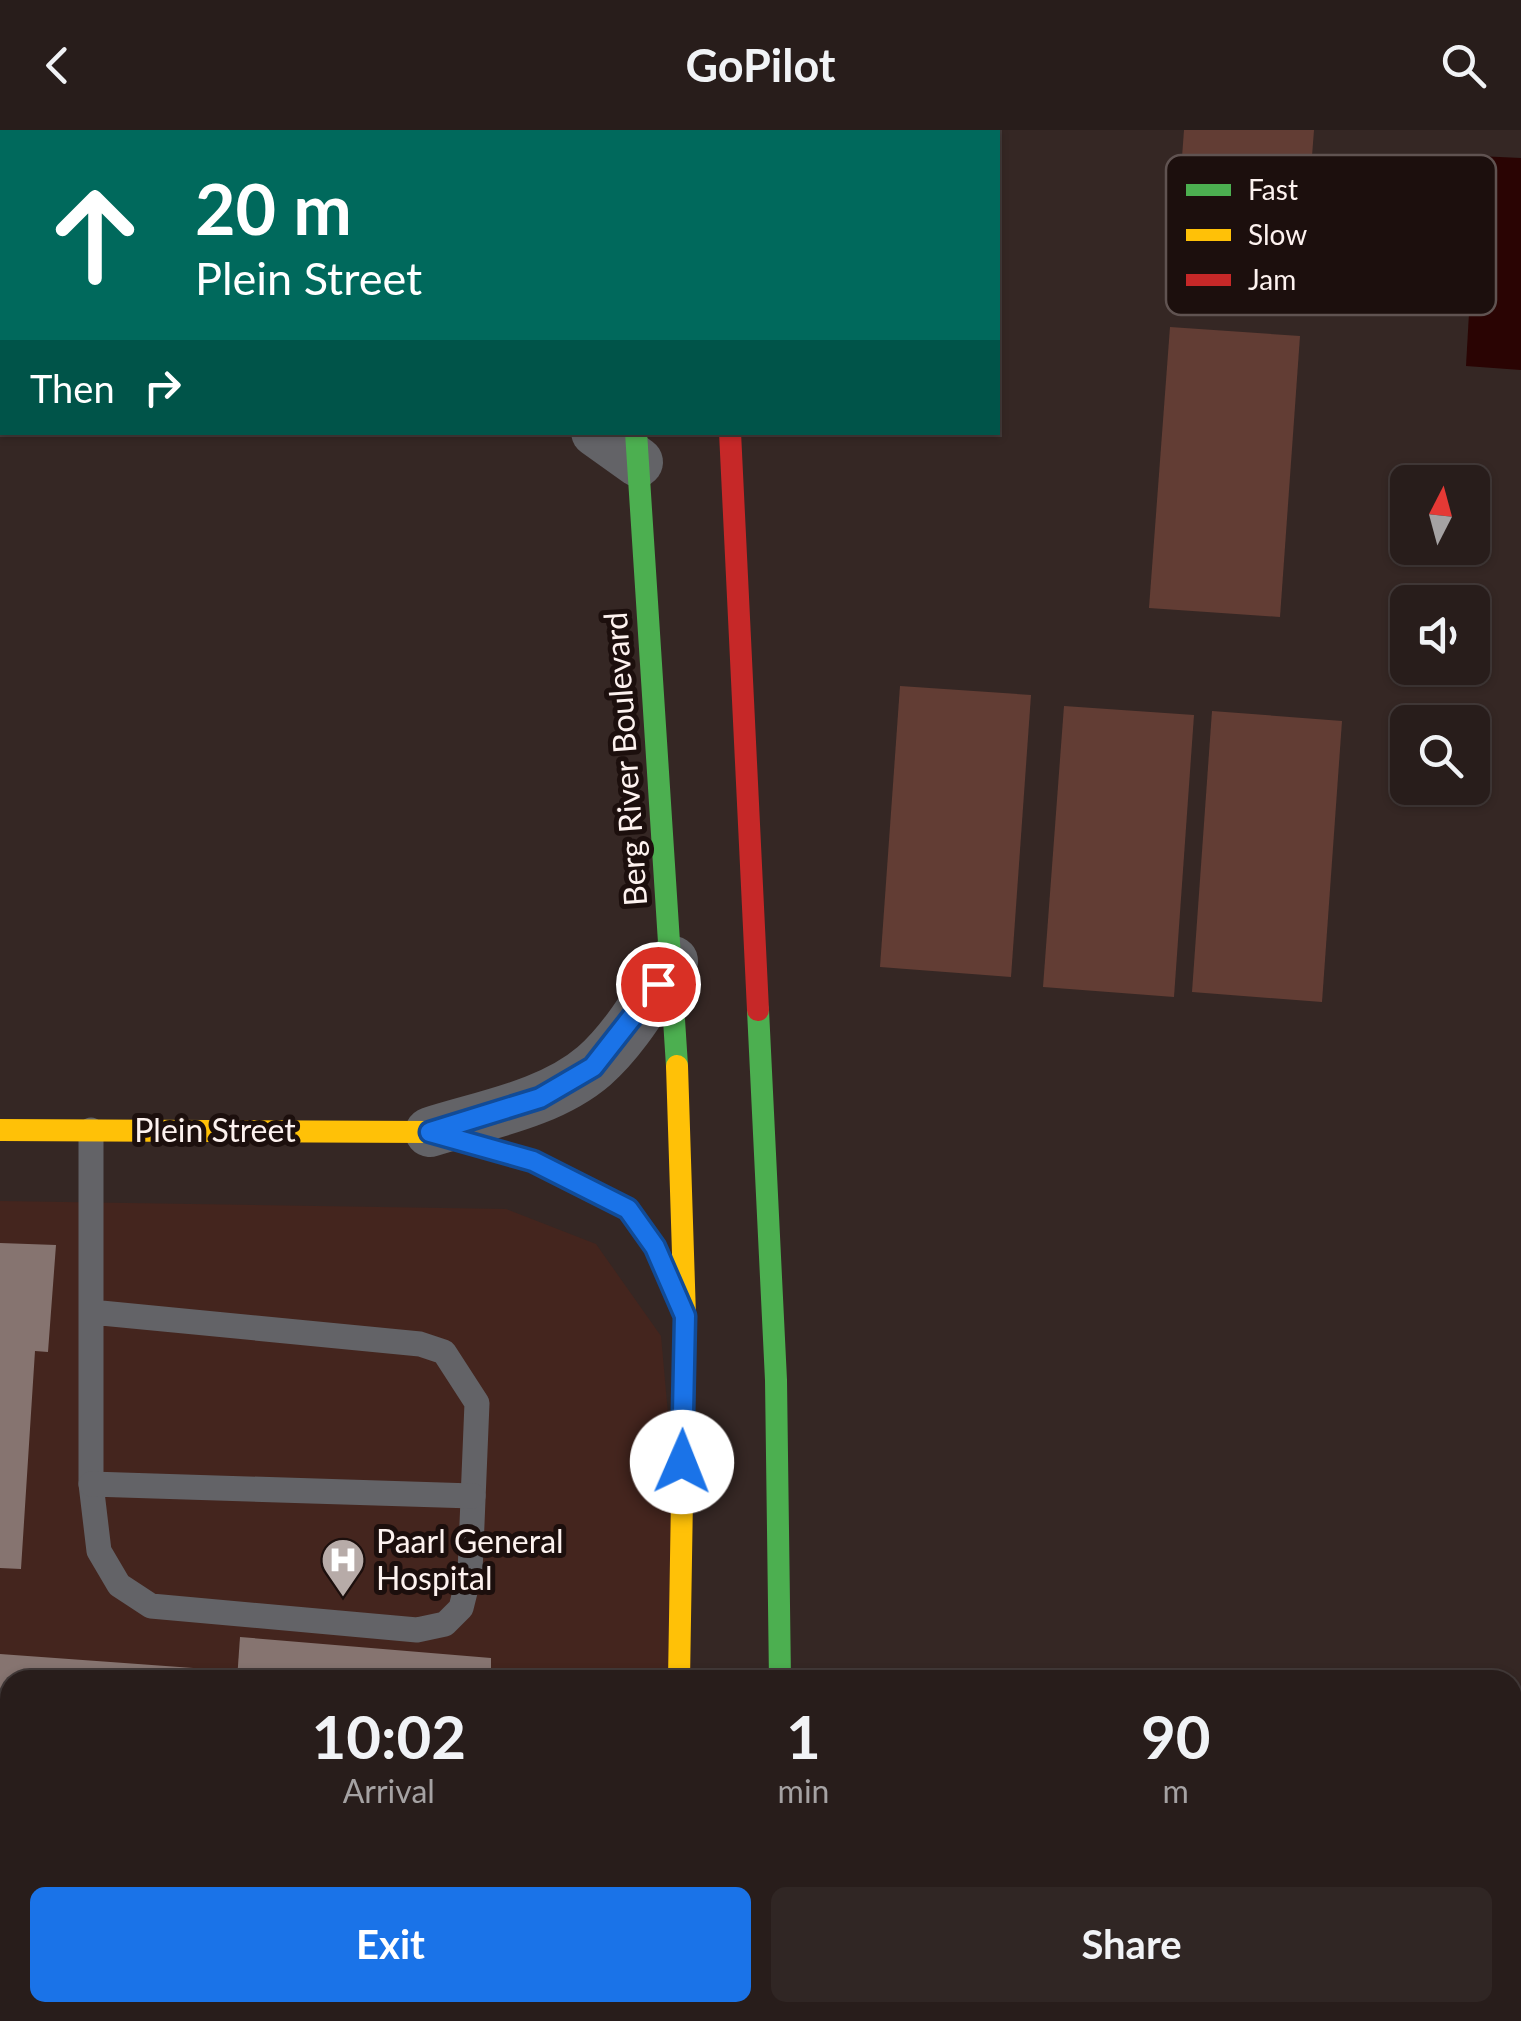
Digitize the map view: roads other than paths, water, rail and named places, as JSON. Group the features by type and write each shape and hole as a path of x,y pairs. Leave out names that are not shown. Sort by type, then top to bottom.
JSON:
{"street":[{"path":"604,435 637,448"},
{"path":"730,435 776,1380 780,1670"},
{"name":"Berg River Boulevard","path":"637,448 673,961 685,1316 679,1670"},
{"name":"Plein Street","path":"430,1132 540,1098 593,1067 627,1028 673,961"},
{"name":"Plein Street","path":"0,1130 430,1132 533,1161 628,1209 655,1247 685,1316"}],"lane":[{"path":"90,1130 91,1484 99,1551 119,1585 150,1606 417,1630 445,1624 461,1608 470,1572 476,1403 444,1352 420,1344 91,1312"},
{"path":"91,1484 473,1496"}],"place":[{"name":"Paarl General Hospital","path":"343,1598"}]}
